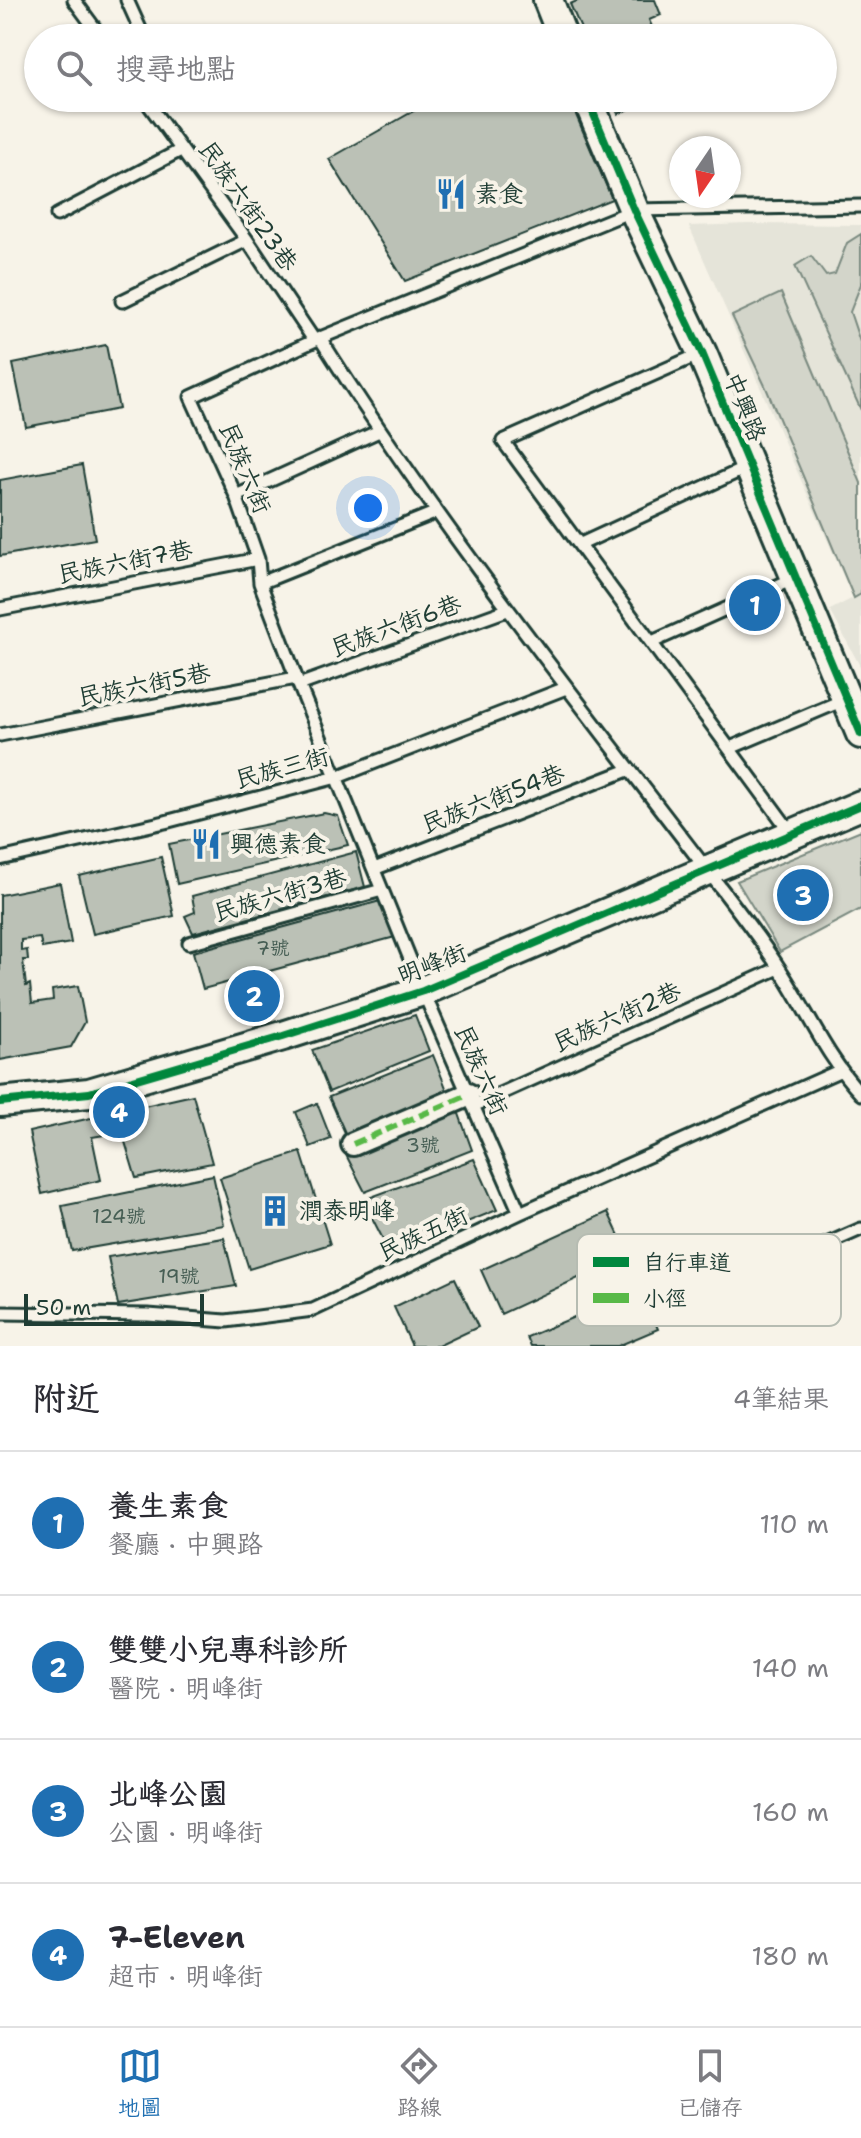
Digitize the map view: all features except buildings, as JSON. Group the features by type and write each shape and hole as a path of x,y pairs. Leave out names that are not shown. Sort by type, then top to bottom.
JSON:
{"street":[{"path":"548,0 557,24"},
{"name":"中興路","path":"593,112 634,210 702,353 861,734"},
{"name":"明峰街","path":"0,1102 89,1093 423,991 861,805"},
{"path":"353,1144 471,1100"}],"lane":[{"path":"74,0 92,24"},
{"path":"127,0 138,24"},
{"name":"民族六街23巷","path":"154,112 507,610 779,968 839,1071 861,1094"},
{"path":"57,215 181,150"},
{"name":"民族六街","path":"520,1213 382,890 260,583 258,559 236,496 191,397 317,339 634,210 861,206"},
{"path":"122,301 247,240"},
{"path":"702,353 503,441 792,835"},
{"path":"236,496 379,431"},
{"path":"581,544 749,467"},
{"path":"260,583 437,512"},
{"name":"民族六街7巷","path":"0,609 258,559"},
{"path":"652,642 795,577"},
{"name":"民族六街6巷","path":"298,681 507,610"},
{"name":"民族六街5巷","path":"0,735 298,681"},
{"name":"民族三街","path":"0,859 165,822 337,777 566,688"},
{"path":"730,748 846,699"},
{"name":"民族六街54巷","path":"374,869 628,770"},
{"name":"民族六街3巷","path":"189,943 382,890"},
{"name":"民族六街2巷","path":"471,1100 779,968"},
{"name":"民族五街","path":"0,1313 148,1315 226,1321 313,1310 520,1213 839,1071"},
{"path":"841,1238 861,1229"}],"shaded area":[{"path":"861,225 861,668 830,610 853,598 689,226"},
{"path":"861,234 861,284 850,312 861,345 861,410 795,266 811,256 826,276 835,274 847,243"},
{"path":"781,293 861,483 861,594 854,598 767,390 732,316"},
{"path":"861,830 861,909 780,952 737,881"}],"marked path":[{"path":"353,1144 468,1095"}],"cycle path":[{"path":"593,112 634,210 702,353 861,734"},
{"path":"0,1102 89,1093 423,991 861,805"}],"place":[{"name":"素食","path":"451,194"},
{"name":"養生素食","path":"755,605"},
{"name":"興德素食","path":"206,844"},
{"name":"北峰公園","path":"803,895"},
{"name":"雙雙小兒專科診所","path":"254,996"},
{"name":"7-Eleven","path":"119,1112"},
{"name":"潤泰明峰","path":"275,1211"}]}
